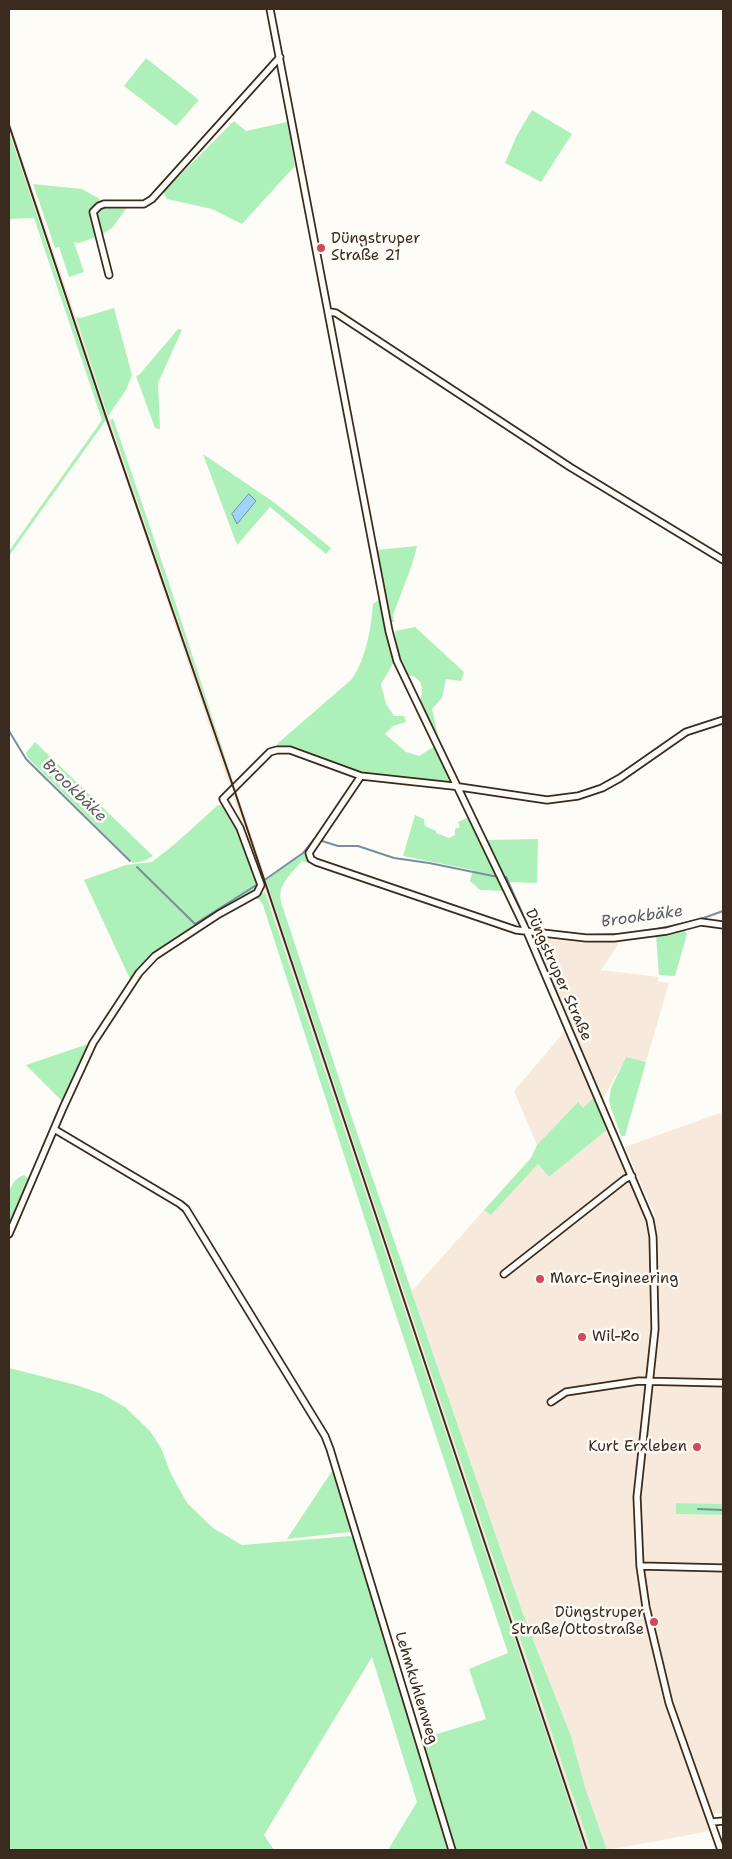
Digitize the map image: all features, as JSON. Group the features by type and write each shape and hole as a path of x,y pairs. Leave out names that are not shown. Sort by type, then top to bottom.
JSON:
{"street":[{"name":"Düngstruper Straße","path":"270,9 330,312 386,615 397,661 526,932 650,1220 655,1329 651,1382 637,1497 640,1566 646,1607 668,1703 721,1850"},
{"path":"109,276 93,212 96,208 104,204 144,204 152,199 280,57"},
{"path":"330,312 336,313 570,467 723,560"},
{"path":"9,1234 93,1043 149,961 219,914 258,893 260,890 261,886 240,828 223,799 270,752 290,750 361,776 547,800 578,796 614,782 686,732 723,720"},
{"path":"361,776 313,848 310,853 311,859 456,910 526,932 586,938 614,938 667,931 701,922 723,925"},
{"name":"Lehmkuhlenweg","path":"54,1128 180,1204 191,1215 325,1436 452,1850"},
{"path":"504,1274 625,1179 632,1176"},
{"path":"551,1402 566,1392 639,1381 723,1383"},
{"path":"640,1566 723,1568"},
{"path":"712,1822 723,1821"}],"shaded area":[{"path":"9,120 286,937 591,1850 585,1850 9,132"},
{"path":"539,938 587,943 621,940 601,970 659,977 657,981 669,983 646,1062 626,1057 603,1099 535,942"},
{"path":"565,1031 594,1097 583,1108 577,1103 537,1145 514,1091"},
{"path":"723,1112 723,1504 676,1503 676,1514 723,1515 723,1814 715,1813 710,1831 607,1850 585,1787 571,1736 523,1614 412,1291 484,1210 491,1215 538,1164 549,1177 609,1128 646,1218 656,1218 625,1147"}],"green space":[{"path":"146,58 199,100 176,126 124,86"},
{"path":"532,110 572,134 541,182 505,163 517,135"},
{"path":"234,121 246,131 287,122 295,166 242,224 212,209 167,199 163,192"},
{"path":"9,132 106,420 9,556 9,551 102,420 34,218 9,219"},
{"path":"33,184 82,189 100,199 91,212 96,237 79,243 74,242 84,272 69,277 59,247 55,248"},
{"path":"128,206 112,228 101,235 97,220 99,210 102,207"},
{"path":"114,308 132,375 126,390 108,416 76,317 81,318"},
{"path":"178,329 182,330 158,383 160,429 155,428 136,376 139,375"},
{"path":"113,418 170,586 234,785 110,421"},
{"path":"203,454 275,503 331,548 326,554 270,507 237,545"},
{"path":"417,546 412,565 393,615 394,622 391,622 377,550"},
{"path":"381,598 394,662 381,684 386,704 394,716 404,716 406,722 393,726 385,734 406,752 419,756 435,746 451,782 366,774 278,747 277,744 352,679 361,662 367,643 373,604"},
{"path":"415,627 464,672 461,681 446,679 442,698 432,709 440,744 420,702 421,683 415,677 405,674 399,660 395,631"},
{"path":"35,742 153,856 144,861 133,863 29,759 26,753"},
{"path":"218,805 225,806 243,840 258,887 255,891 151,957 130,979 84,880 126,865 152,862"},
{"path":"415,815 424,819 425,826 449,838 455,835 455,829 460,827 458,822 467,818 503,891 480,890 470,881 473,870 403,856"},
{"path":"538,839 537,883 511,882 506,884 490,850 488,840"},
{"path":"314,840 308,851 315,864 302,861 289,875 281,890 281,902 356,1130 523,1614 571,1736 585,1787 607,1850 591,1850 266,880 304,853"},
{"path":"265,892 585,1850 455,1850 438,1794 439,1787 437,1787 423,1741 424,1738 486,1719 469,1669 508,1653 263,905 259,899 255,899 255,897"},
{"path":"684,929 687,934 675,976 659,975 656,935"},
{"path":"90,1044 63,1102 26,1065"},
{"path":"626,1057 646,1062 625,1136 621,1136 609,1102 611,1088"},
{"path":"594,1097 609,1128 549,1177 538,1164 491,1215 484,1210 531,1158 537,1145 578,1102 583,1108"},
{"path":"24,1175 29,1180 9,1228 8,1205 10,1190 17,1179"},
{"path":"9,1368 76,1385 102,1394 125,1407 150,1431 161,1448 171,1474 187,1503 213,1528 242,1545 350,1536 356,1539 448,1850 388,1850 417,1802 372,1657 264,1835 274,1850 9,1850"},
{"path":"334,1468 351,1532 287,1539"},
{"path":"676,1503 723,1504 723,1515 676,1514"}],"water":[{"path":"249,494 256,501 237,524 232,514"}],"waterway":[{"name":"Brookbäke","path":"9,731 26,759 130,861"},
{"name":"Brookbäke","path":"266,879 303,853 314,839"},
{"name":"Brookbäke","path":"322,841 338,846 358,846 394,858 498,877"},
{"name":"Brookbäke","path":"137,867 195,924 258,884"},
{"name":"Brookbäke","path":"506,877 528,926 532,929 586,935 625,934"},
{"name":"Brookbäke","path":"657,929 698,920 723,911"},
{"path":"698,1509 723,1510"}],"railway":[{"path":"9,125 107,420 234,789 587,1850"}],"place":[{"name":"Düngstruper Straße 21","path":"321,248"},
{"name":"Marc-Engineering","path":"540,1279"},
{"name":"Wil-Ro","path":"582,1337"},
{"name":"Kurt Erxleben","path":"697,1447"},
{"name":"Düngstruper Straße/Ottostraße","path":"654,1622"}]}
